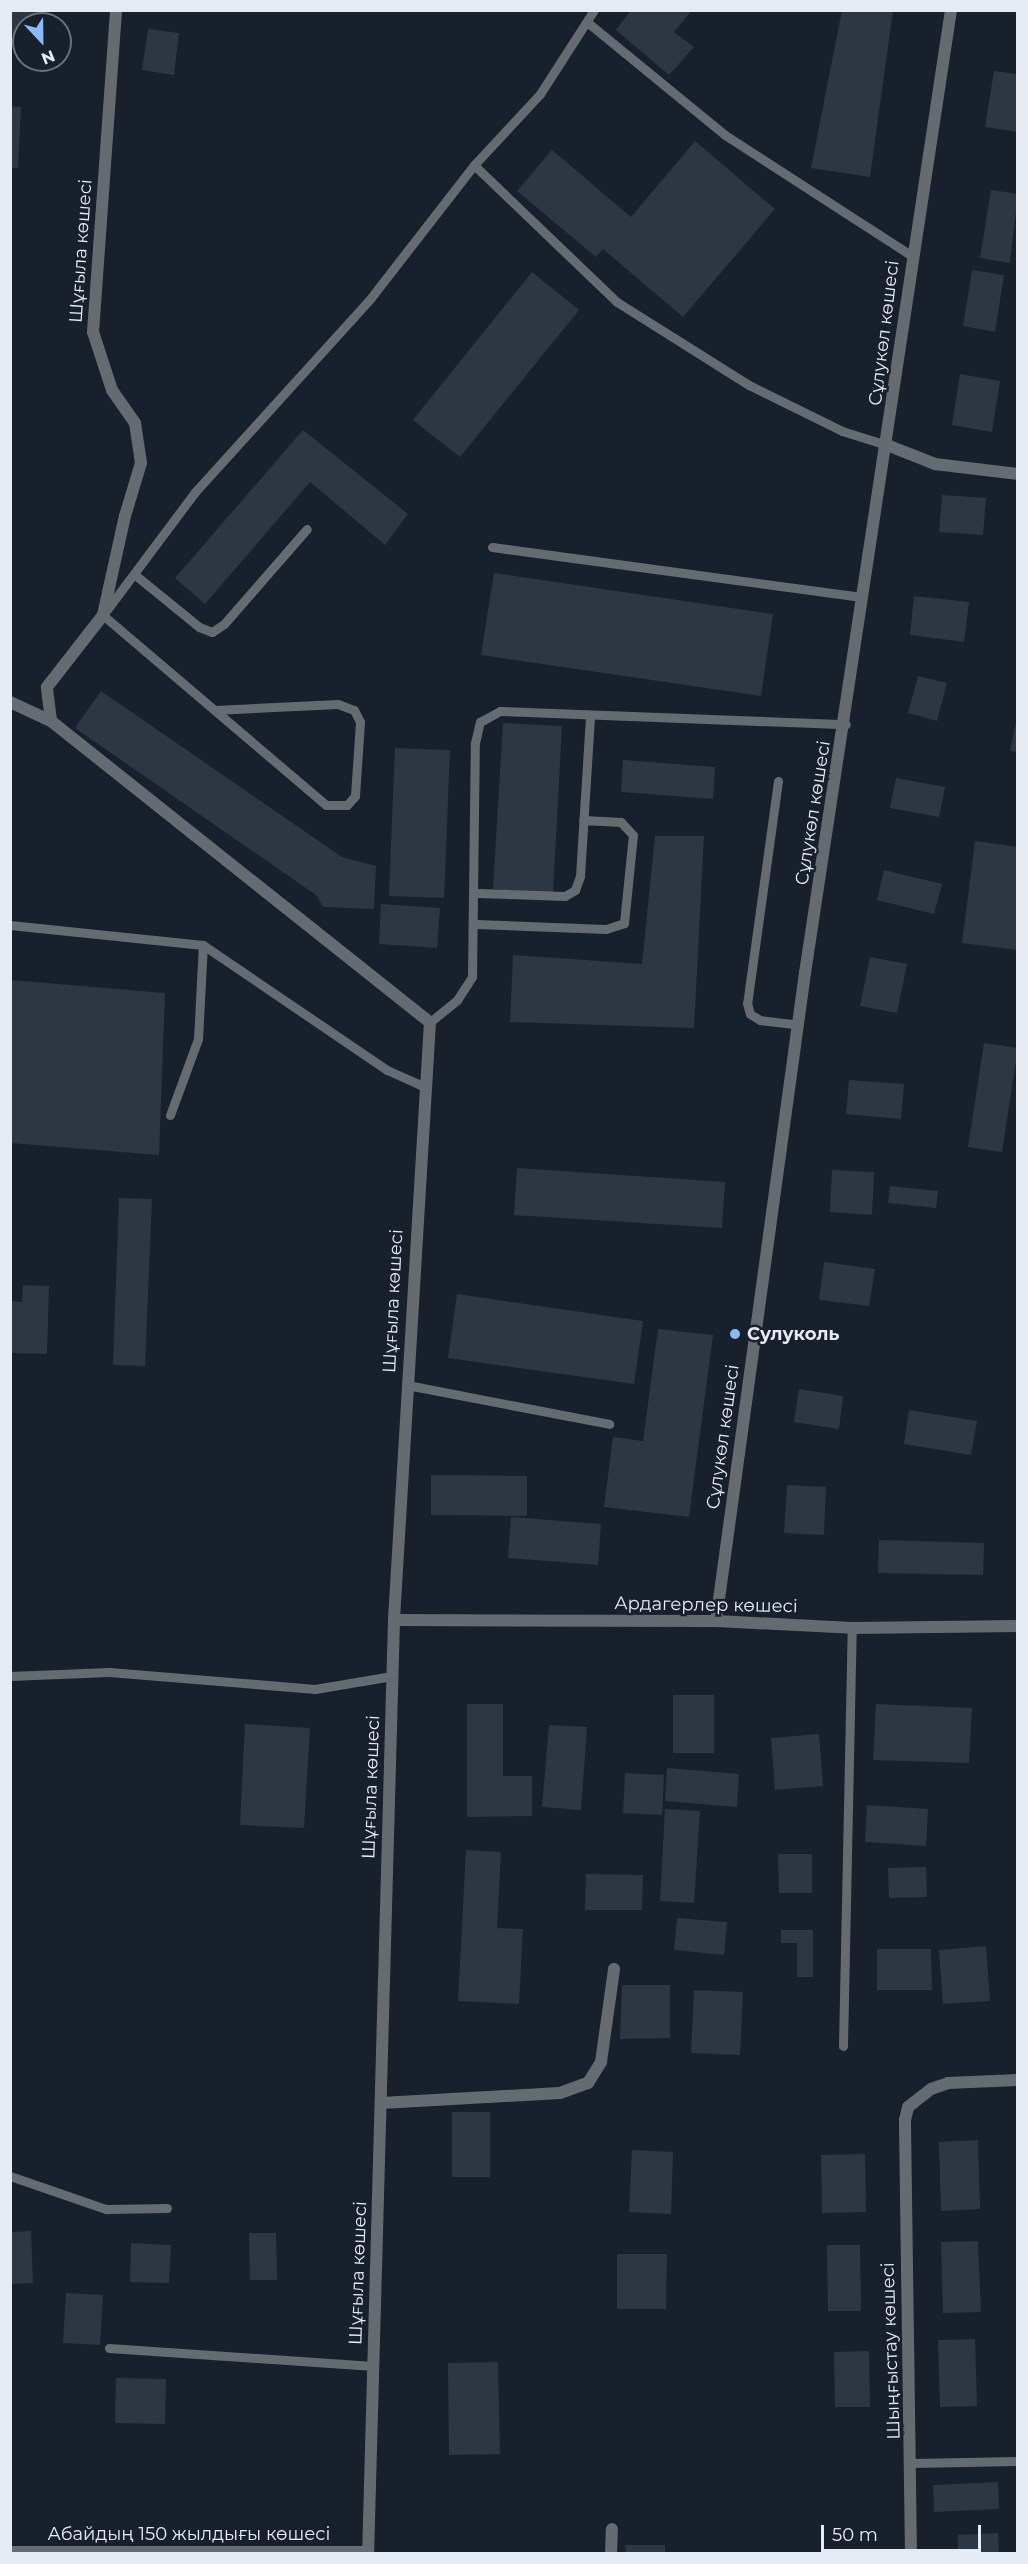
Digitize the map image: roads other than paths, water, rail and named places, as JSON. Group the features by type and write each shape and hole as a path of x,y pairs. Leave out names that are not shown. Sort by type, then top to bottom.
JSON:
{"street":[{"name":"Шұғыла көшесі","path":"103,615 125,516 141,463 140,442 135,423 112,390 93,332 116,10"},
{"name":"Сұлукөл көшесі","path":"716,1622 798,1025 846,724 862,597 887,445 912,256 951,10"},
{"path":"887,445 935,464 1017,474"},
{"path":"51,721 47,687 103,615"},
{"path":"10,702 51,721 430,1022"},
{"name":"Шұғыла көшесі","path":"368,2553 393,1620 423,1086 430,1022"},
{"name":"Ардагерлер көшесі","path":"393,1620 716,1622 852,1628 1017,1626"},
{"path":"381,2103 560,2092 588,2083 601,2062 614,1969"},
{"name":"Шыңғыстау көшесі","path":"911,2553 912,2463 903,2148 908,2108 930,2089 948,2083 1017,2080"},
{"path":"611,2553 612,2529"},
{"name":"Абайдың 150 жылдығы көшесі","path":"10,2552 368,2553"}],"lane":[{"path":"215,710 338,704 354,710 360,722 355,796 346,805 326,805 103,615 195,492 370,299 474,165 540,94 594,10"},
{"path":"586,22 725,135 912,256"},
{"path":"474,165 617,302 749,385 842,431 887,445"},
{"path":"134,574 199,627 212,632 224,624 307,529"},
{"path":"492,547 862,597"},
{"path":"430,1022 457,1000 472,977 476,924 475,743 480,722 500,711 846,724"},
{"path":"476,893 565,896 575,890 580,876 590,715"},
{"path":"778,781 747,1003 750,1014 760,1020 798,1025"},
{"path":"476,924 606,929 624,922 633,835 621,822 583,820"},
{"path":"10,926 203,945 387,1070 423,1086"},
{"path":"170,1115 198,1039 203,945"},
{"path":"407,1385 609,1424"},
{"path":"843,2046 852,1628"},
{"path":"10,1676 109,1672 315,1689 392,1676"},
{"path":"10,2176 106,2209 167,2208"},
{"path":"109,2348 373,2366"},
{"path":"912,2463 1017,2461"}],"place":[{"name":"Сулуколь","path":"735,1334"}]}
